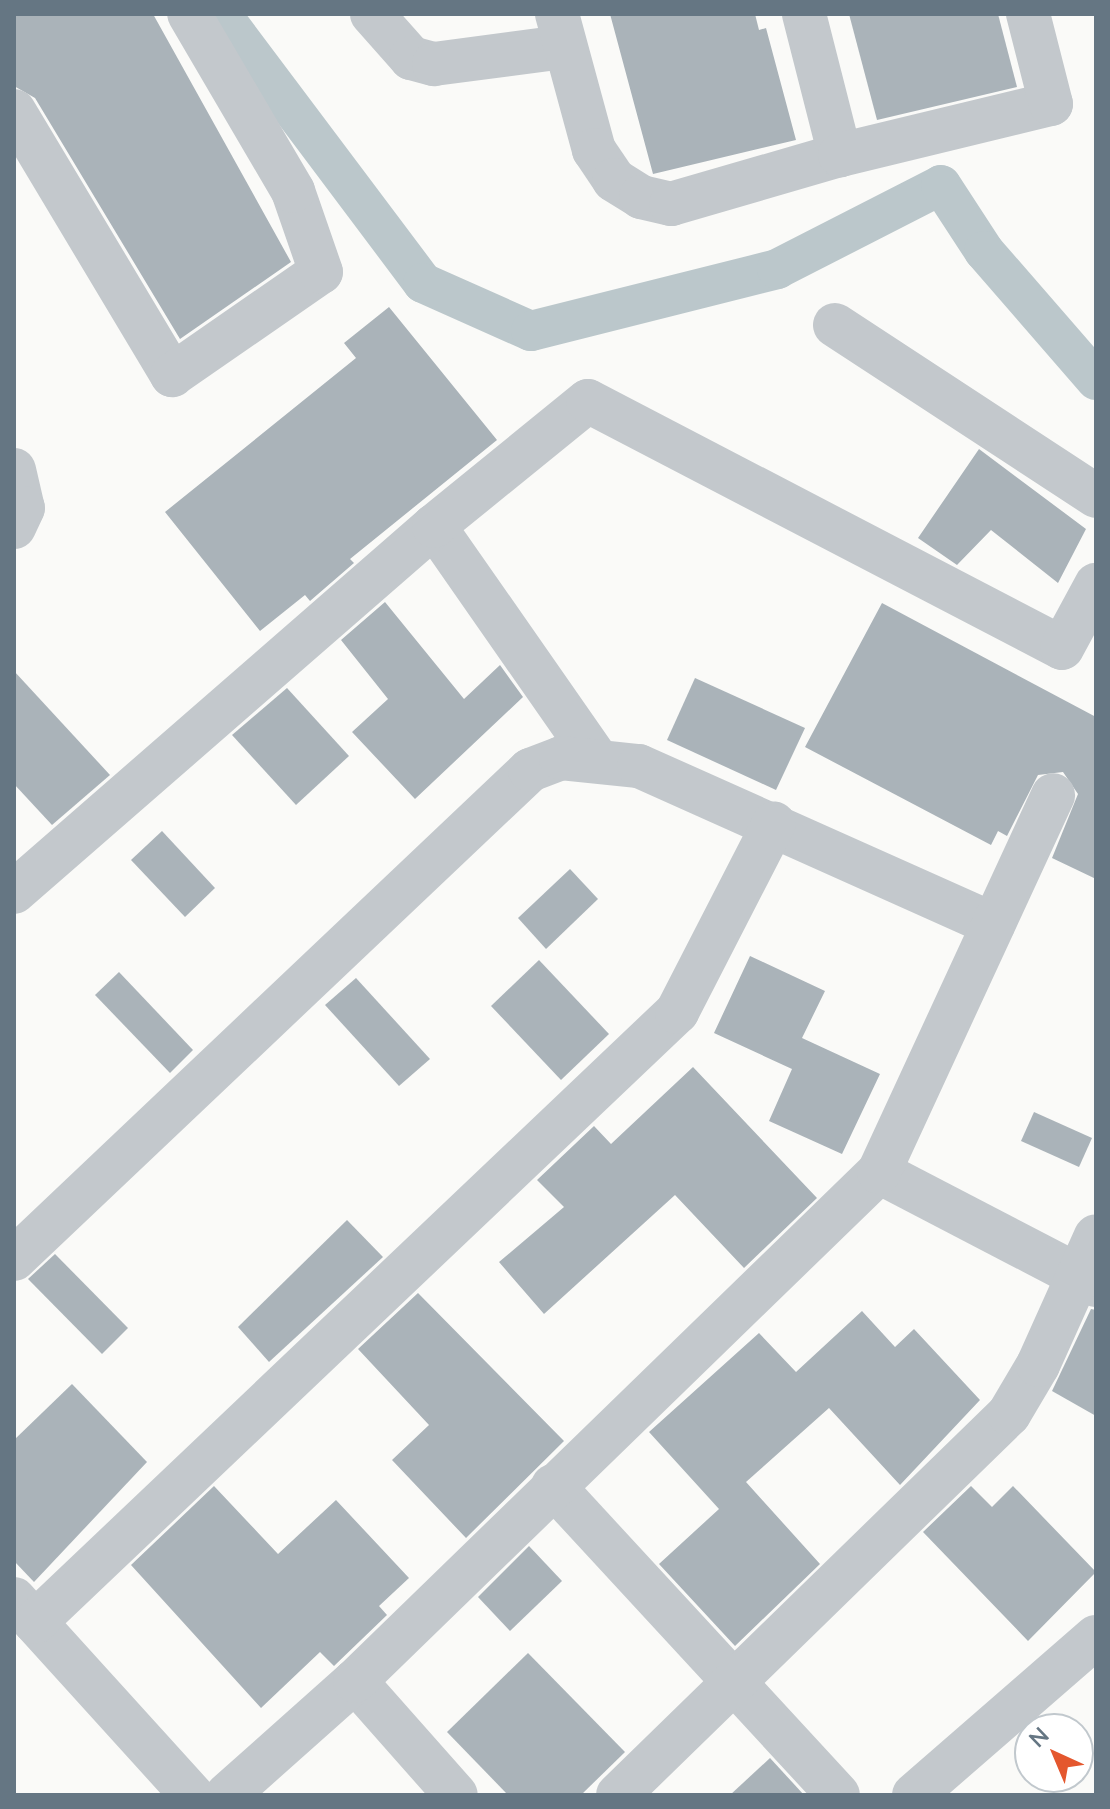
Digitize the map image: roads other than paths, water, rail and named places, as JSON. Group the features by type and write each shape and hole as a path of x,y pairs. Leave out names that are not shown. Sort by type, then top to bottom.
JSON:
{"street":[{"path":"14,111 172,375 321,272 293,191 189,14"},
{"path":"372,14 411,58 434,64 561,30 594,150 614,180 641,197 671,204 840,155 1051,104 1028,14"},
{"path":"804,14 840,155"},
{"path":"835,325 1096,496"},
{"path":"14,892 434,526 588,401 1062,648 1096,585"},
{"path":"14,470 23,508 14,527"},
{"path":"434,526 595,757"},
{"path":"14,1259 530,770 561,758 595,757 639,766 774,823 993,924"},
{"path":"227,1795 355,1681 879,1172 1053,795"},
{"path":"192,1795 24,1610 677,1012 774,823"},
{"path":"879,1172 1087,1280"},
{"path":"618,1795 730,1680 1009,1414 1087,1280 1096,1236"},
{"path":"553,1486 838,1795"},
{"path":"914,1795 1096,1637"},
{"path":"355,1681 456,1795"}],"waterway":[{"path":"221,14 423,283 531,331 777,269 941,185 984,251 1096,380"}]}
